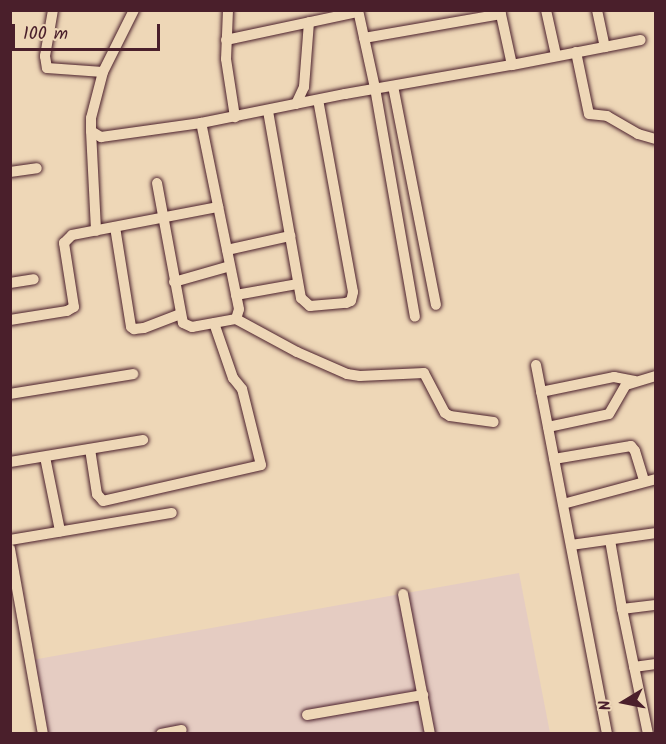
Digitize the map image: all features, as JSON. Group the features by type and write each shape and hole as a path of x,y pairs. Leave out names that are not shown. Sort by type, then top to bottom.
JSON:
{"street":[{"path":"53,10 45,57 47,68 103,72"},
{"path":"96,231 91,118 103,72 134,10"},
{"path":"228,10 226,59 235,117"},
{"path":"546,10 556,55"},
{"path":"597,10 605,47"},
{"path":"226,40 358,11 375,88 415,317"},
{"path":"364,38 501,12 512,65"},
{"path":"296,104 304,87 309,22"},
{"path":"91,131 101,137 201,123 375,88 641,40"},
{"path":"576,52 589,114 608,116 638,134 656,139"},
{"path":"393,86 436,305"},
{"path":"268,111 301,298 310,306 346,303 353,297 318,100"},
{"path":"201,123 236,295 239,313 236,318"},
{"path":"10,172 37,168"},
{"path":"157,183 180,314 187,327 236,318 297,352 347,374 360,376 424,373 445,413 450,416 494,422"},
{"path":"10,320 67,311 74,307 64,243 72,235 218,207"},
{"path":"115,227 131,327 144,328 180,314"},
{"path":"227,250 290,236"},
{"path":"174,282 230,266"},
{"path":"10,283 33,279"},
{"path":"236,295 298,284"},
{"path":"90,449 97,494 103,501 261,465 242,389 233,378 214,323"},
{"path":"536,365 607,734"},
{"path":"10,394 133,374"},
{"path":"541,392 614,377 635,381 656,376"},
{"path":"548,427 609,414 620,393 635,381"},
{"path":"10,462 143,440"},
{"path":"554,459 630,446 650,480 563,504"},
{"path":"45,457 60,531"},
{"path":"10,540 172,513"},
{"path":"571,545 656,533"},
{"path":"610,540 634,667 650,719 648,734"},
{"path":"10,549 15,593 43,734"},
{"path":"403,594 430,734"},
{"path":"622,609 656,605"},
{"path":"634,667 656,664"},
{"path":"307,715 423,695"},
{"path":"161,734 182,730"}],"shaded area":[{"path":"519,573 550,733 46,733 32,660"}]}
